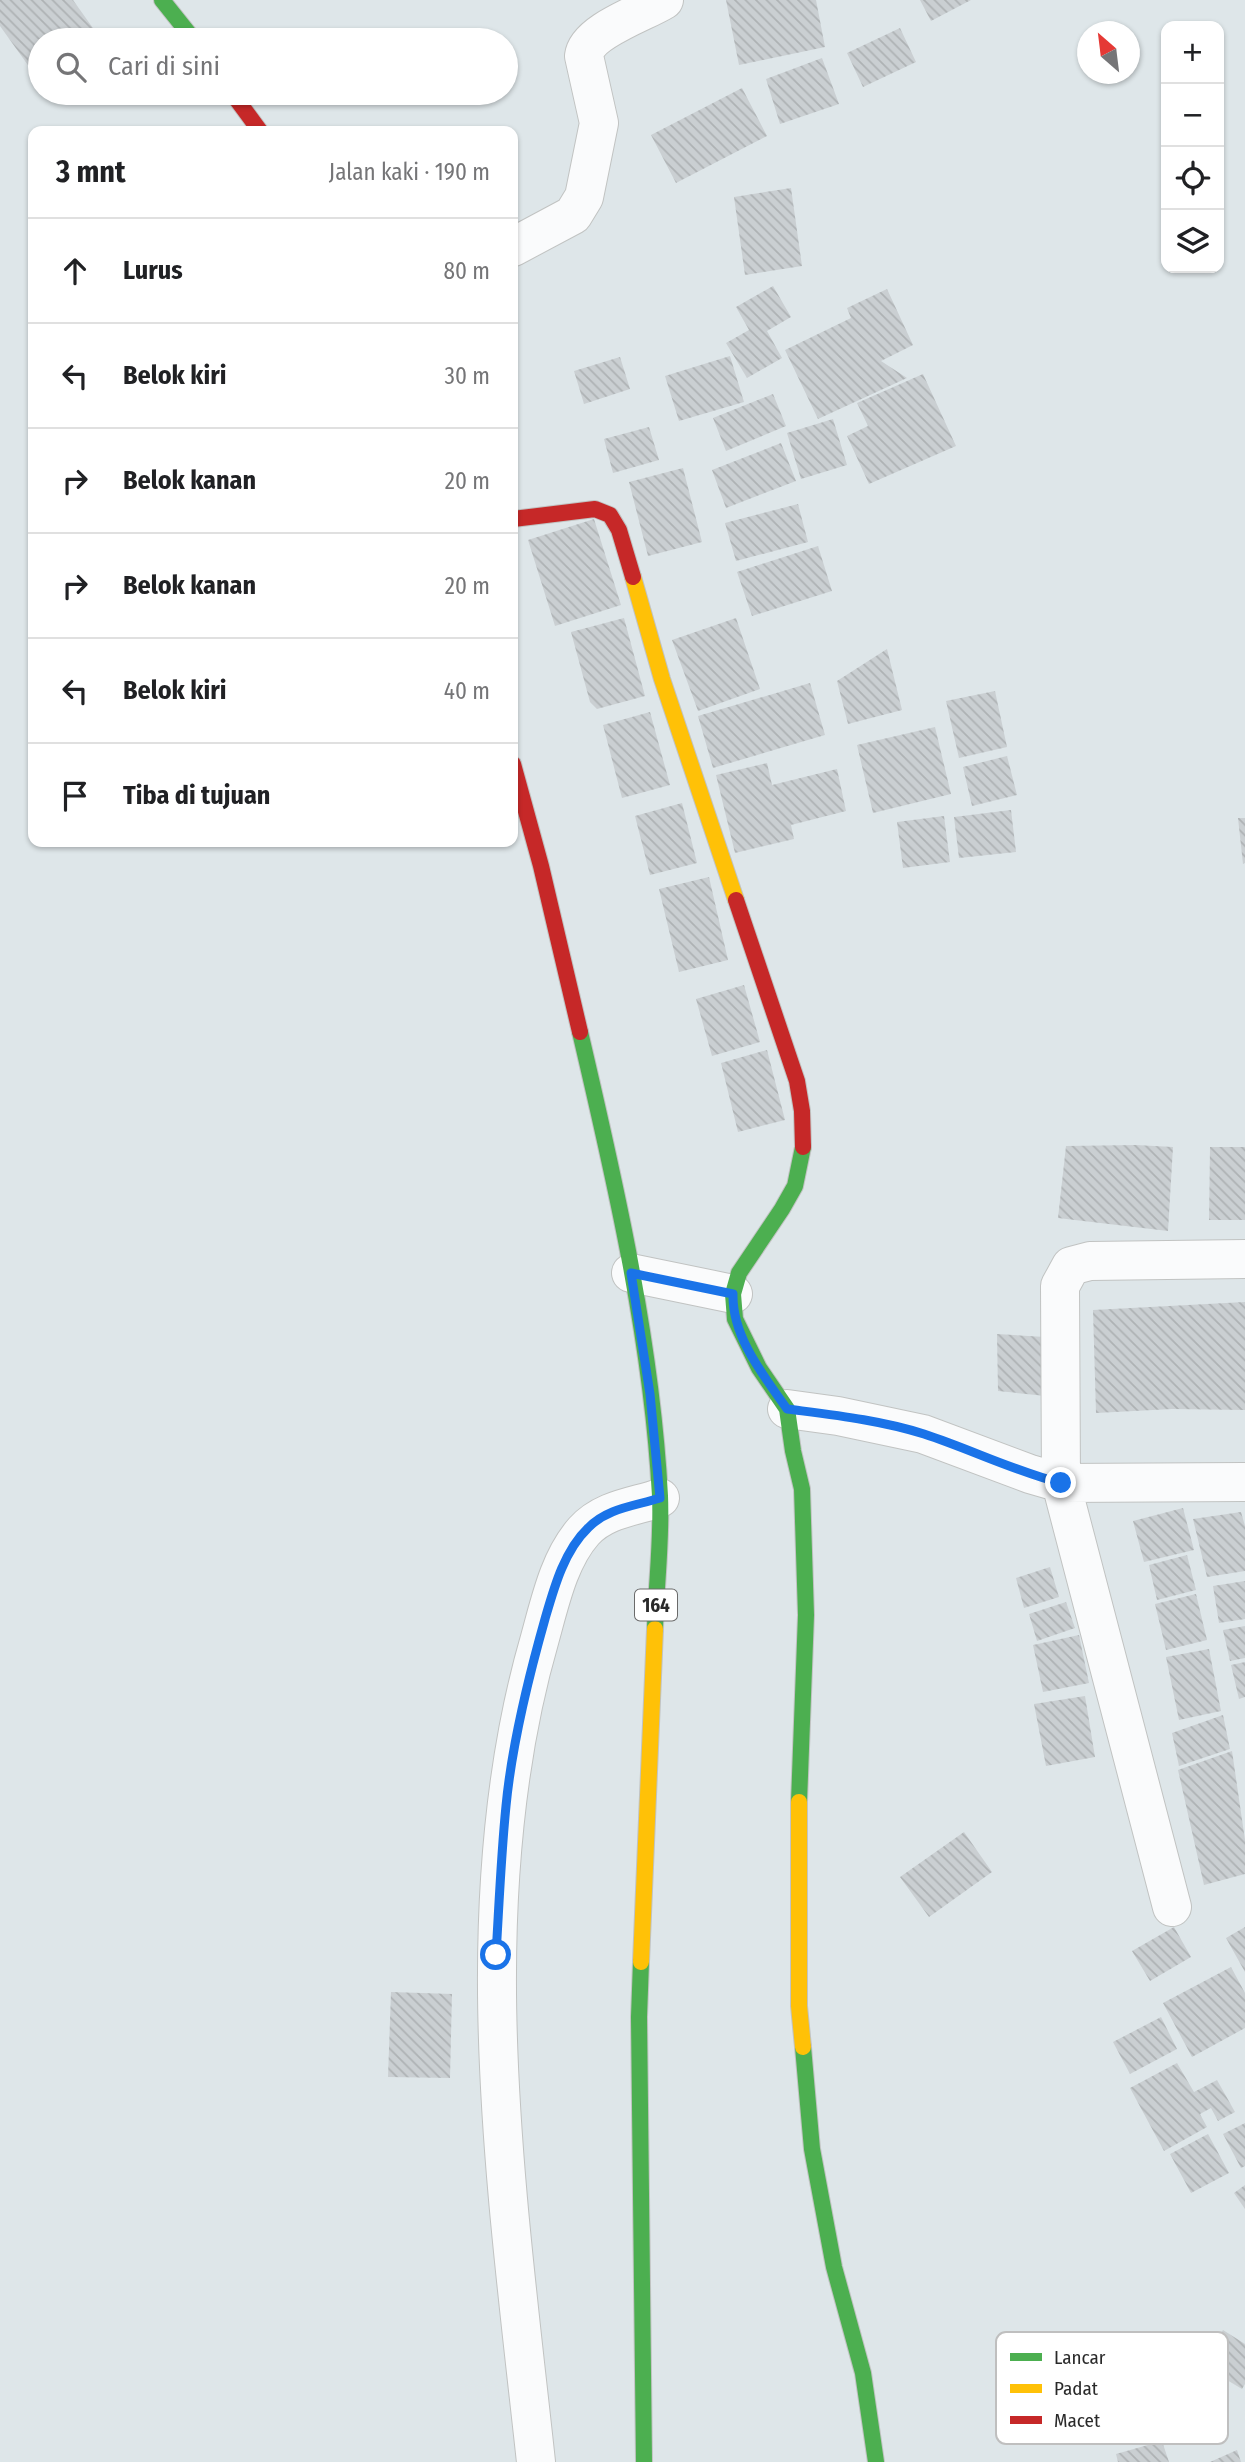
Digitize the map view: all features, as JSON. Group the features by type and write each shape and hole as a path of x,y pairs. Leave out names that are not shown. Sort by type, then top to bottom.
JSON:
{"street":[{"path":"162,0 184,28"},
{"path":"518,244 573,215 584,197 599,122 586,70 585,47 595,36 664,0"},
{"path":"241,105 256,126"},
{"path":"518,518 595,509 610,515 620,530 662,679 797,1082 804,1113 803,1148 798,1178 790,1197 739,1273 732,1307 744,1339 759,1367 787,1409 802,1489 806,1629 799,1805 799,2006 812,2149 834,2267 863,2372 876,2462"},
{"name":"164","path":"518,782 541,866 590,1076 631,1273 650,1394 660,1498 639,2017 644,2462"},
{"path":"1172,1907 1061,1483 1060,1286 1068,1270 1076,1264 1090,1261 1245,1259"},
{"path":"631,1273 733,1294"},
{"path":"787,1409 838,1416 923,1434 1061,1483 1245,1482"},
{"path":"537,2462 508,2202 502,2098 496,1955 506,1804 530,1672 562,1568 583,1533 600,1517 660,1498"}],"building":[{"path":"0,0 73,0 93,28 28,28 28,65 0,26"},
{"path":"726,0 816,0 825,47 739,65"},
{"path":"920,0 971,0 931,21"},
{"path":"900,28 916,62 863,87 847,53"},
{"path":"822,58 839,104 780,124 766,79"},
{"path":"742,88 767,136 676,183 651,135"},
{"path":"791,188 802,266 745,275 734,197"},
{"path":"773,286 791,317 767,331 782,358 747,378 726,343 749,330 736,307"},
{"path":"887,289 913,345 881,361 907,378 818,419 785,350 851,318 847,308"},
{"path":"730,356 744,402 679,421 665,376"},
{"path":"620,357 630,389 584,404 574,371"},
{"path":"923,374 956,446 869,484 847,436 868,426 857,403"},
{"path":"773,394 786,426 726,451 713,418"},
{"path":"833,419 847,465 801,479 787,433"},
{"path":"649,427 659,460 613,473 604,439"},
{"path":"781,443 796,481 726,508 712,470"},
{"path":"683,468 702,542 648,556 629,482"},
{"path":"798,504 808,542 736,561 725,523"},
{"path":"594,519 621,605 555,626 528,540"},
{"path":"818,546 832,591 752,616 737,572"},
{"path":"624,618 645,696 597,709 590,702 571,632"},
{"path":"736,618 760,689 698,711 672,640"},
{"path":"887,649 902,710 848,724 837,681"},
{"path":"810,683 825,735 713,768 698,716"},
{"path":"995,691 1007,747 959,758 946,701"},
{"path":"650,712 670,785 622,798 603,725"},
{"path":"935,727 951,794 873,813 857,745"},
{"path":"1007,756 1017,795 972,806 963,767"},
{"path":"767,763 772,785 837,769 846,811 791,825 794,839 735,853 716,775"},
{"path":"682,803 697,863 650,875 635,816"},
{"path":"1011,810 1016,852 959,858 954,817"},
{"path":"944,816 950,862 903,868 897,822"},
{"path":"1238,818 1245,818 1243,864"},
{"path":"709,877 728,960 679,972 659,889"},
{"path":"744,985 760,1042 712,1056 696,999"},
{"path":"767,1050 785,1120 738,1132 721,1063"},
{"path":"1066,1146 1173,1147 1168,1231 1058,1218"},
{"path":"1210,1147 1245,1147 1245,1220 1209,1220"},
{"path":"1245,1302 1245,1410 1172,1409 1096,1413 1093,1310"},
{"path":"997,1334 1045,1337 1046,1396 998,1391"},
{"path":"1183,1508 1194,1550 1144,1562 1133,1521"},
{"path":"1241,1512 1245,1526 1245,1571 1207,1577 1193,1519"},
{"path":"1187,1555 1196,1590 1157,1600 1149,1565"},
{"path":"1050,1567 1059,1597 1024,1608 1016,1578"},
{"path":"1245,1581 1245,1619 1219,1623 1213,1586"},
{"path":"1196,1594 1207,1640 1166,1650 1155,1604"},
{"path":"1066,1602 1075,1628 1037,1641 1029,1614"},
{"path":"1245,1626 1245,1658 1230,1661 1223,1630"},
{"path":"1079,1635 1089,1683 1043,1692 1033,1645"},
{"path":"1209,1649 1221,1711 1179,1720 1166,1657"},
{"path":"1245,1662 1245,1697 1239,1699 1231,1665"},
{"path":"1085,1696 1095,1757 1046,1766 1034,1704"},
{"path":"1223,1715 1230,1749 1179,1766 1172,1733"},
{"path":"1232,1751 1245,1840 1245,1874 1204,1885 1178,1770"},
{"path":"964,1832 992,1872 929,1917 900,1877"},
{"path":"1174,1927 1191,1957 1150,1981 1132,1951"},
{"path":"1245,1927 1245,1972 1226,1938"},
{"path":"1231,1967 1245,1993 1245,2028 1192,2057 1163,2003"},
{"path":"391,1992 452,1994 450,2078 388,2077"},
{"path":"1161,2017 1177,2049 1130,2074 1113,2042"},
{"path":"1177,2063 1194,2092 1217,2080 1235,2112 1218,2121 1211,2108 1200,2114 1207,2127 1164,2151 1130,2088"},
{"path":"1245,2123 1245,2166 1241,2168 1223,2134"},
{"path":"1208,2134 1229,2173 1191,2193 1170,2154"},
{"path":"1245,2185 1245,2209 1234,2193"},
{"path":"1228,2333 1245,2344 1245,2384 1242,2389 1228,2381"},
{"path":"1151,2444 1163,2444 1169,2462 1118,2462 1116,2454"},
{"path":"1237,2450 1241,2462 1210,2462"}],"traffic: fast":[{"path":"162,0 184,28"},
{"path":"580,1032 619,1204 649,1379 660,1496 655,1629"},
{"path":"799,1802 806,1615 802,1489 787,1409 759,1368 735,1319 733,1294 739,1273 795,1186 803,1147"},
{"path":"641,1962 639,2017 644,2462"},
{"path":"803,2047 812,2149 834,2267 863,2373 876,2462"}],"traffic: slow":[{"path":"633,577 662,679 736,900"},
{"path":"641,1962 655,1629"},
{"path":"799,1802 799,2006 803,2047"}],"traffic: jam":[{"path":"241,105 256,126"},
{"path":"518,518 595,509 610,515 619,530 633,577"},
{"path":"518,782 541,866 580,1032"},
{"path":"736,900 797,1081 802,1111 803,1147"}],"route":[{"path":"496,1955 506,1804 530,1672 552,1595 562,1568 578,1540 600,1517 660,1498 650,1394 631,1273 733,1294 732,1307 744,1339 787,1409 895,1426 1061,1483"}]}
